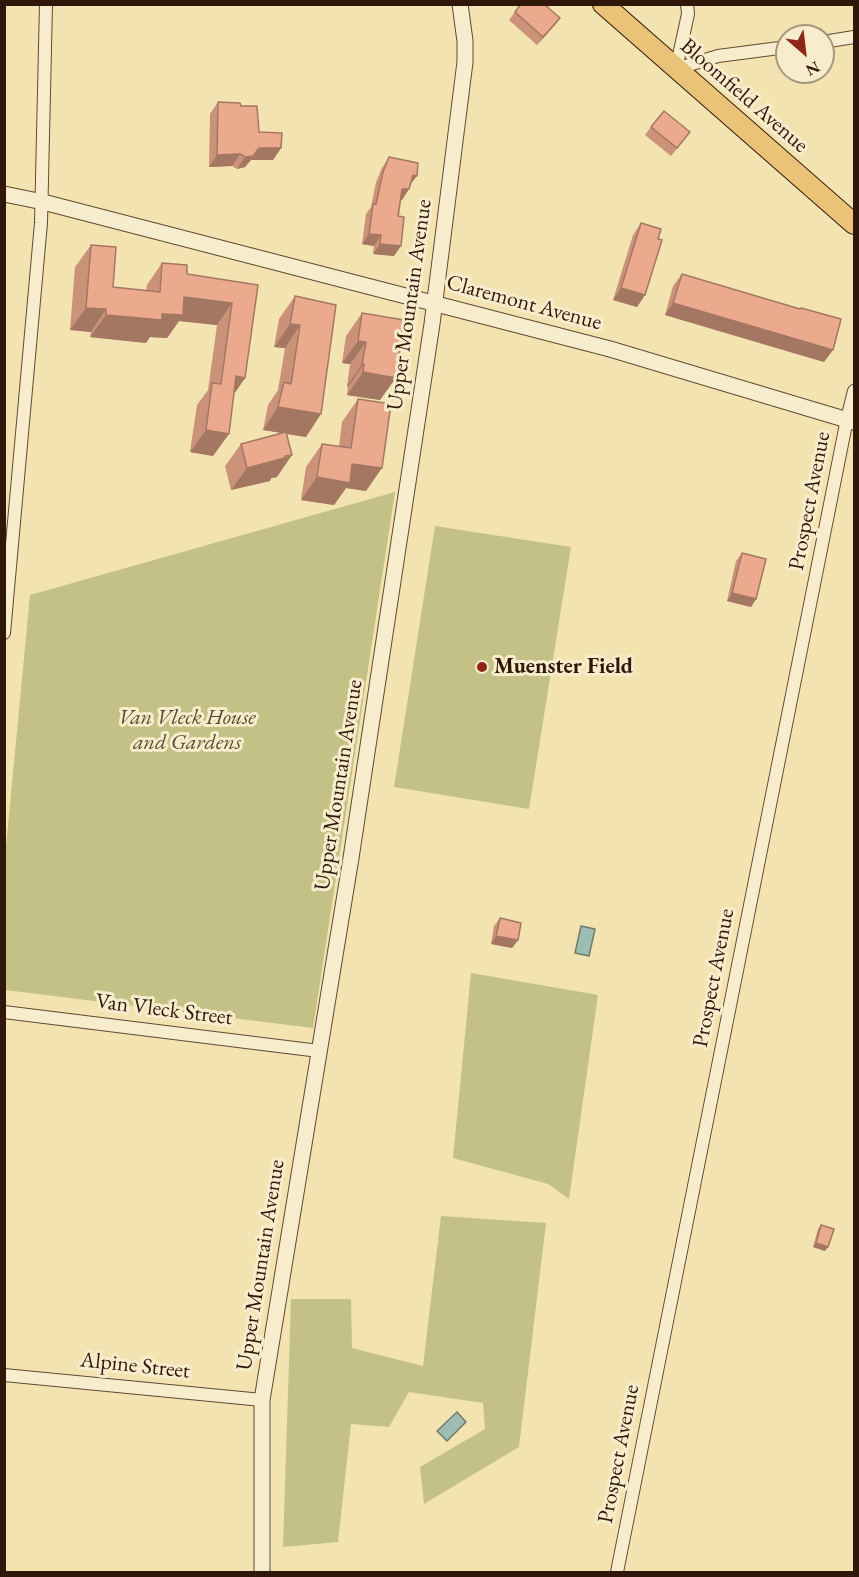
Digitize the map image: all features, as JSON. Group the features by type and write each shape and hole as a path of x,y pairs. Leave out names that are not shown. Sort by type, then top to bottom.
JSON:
{"main road":[{"name":"Bloomfield Avenue","path":"603,4 855,224"}],"street":[{"path":"4,633 39,265 43,202 46,4"},
{"name":"Upper Mountain Avenue","path":"262,1572 262,1400 351,858 432,324 465,62 465,41 460,4"},
{"path":"687,4 688,14 676,69 718,56 775,49"},
{"path":"835,40 855,37"},
{"name":"Claremont Avenue","path":"4,194 43,202 610,349 851,420"},
{"name":"Prospect Avenue","path":"617,1572 851,420 855,391"},
{"name":"Van Vleck Street","path":"4,1012 319,1051"},
{"name":"Alpine Street","path":"4,1375 262,1400"}],"green space":[{"name":"Van Vleck House and Gardens","path":"395,492 313,1028 5,990 5,857 30,595"},
{"name":"Muenster Field","path":"435,526 571,547 529,809 394,787"},
{"path":"471,973 598,995 569,1199 548,1184 453,1158"},
{"path":"441,1216 546,1223 519,1447 424,1504 420,1467 485,1429 483,1403 409,1392 389,1427 351,1424 338,1542 283,1547 291,1299 351,1299 352,1348 423,1366"}],"water":[{"path":"581,926 595,929 589,956 575,953"},
{"path":"457,1412 466,1422 447,1441 437,1431"}],"building":[{"path":"521,4 544,4 560,18 543,37 515,12"},
{"path":"218,102 257,106 259,132 282,133 281,148 259,148 253,156 245,157 240,154 217,155"},
{"path":"664,111 690,132 677,148 651,127"},
{"path":"389,157 418,163 417,176 413,175 409,189 402,189 398,216 404,217 401,246 380,244 381,235 369,234 373,204 376,204"},
{"path":"641,223 661,229 658,239 662,240 645,295 621,288"},
{"path":"91,245 116,247 113,287 160,292 162,263 187,265 187,274 258,285 245,378 236,376 229,434 206,430 212,383 221,384 232,303 184,297 183,315 162,314 162,320 106,315 106,309 86,308"},
{"path":"682,274 841,319 833,350 673,303"},
{"path":"295,296 336,305 321,414 278,407 284,382 291,384 300,325 290,324"},
{"path":"362,313 404,320 396,378 363,372 366,342 358,341"},
{"path":"358,399 391,404 382,468 352,464 350,483 317,477 322,444 351,448"},
{"path":"286,432 292,455 247,468 241,444"},
{"path":"742,553 766,559 756,599 732,593"},
{"path":"500,918 521,923 518,940 496,936"},
{"path":"821,1225 834,1229 828,1247 816,1243"}],"place":[{"name":"Muenster Field","path":"482,667"}]}
